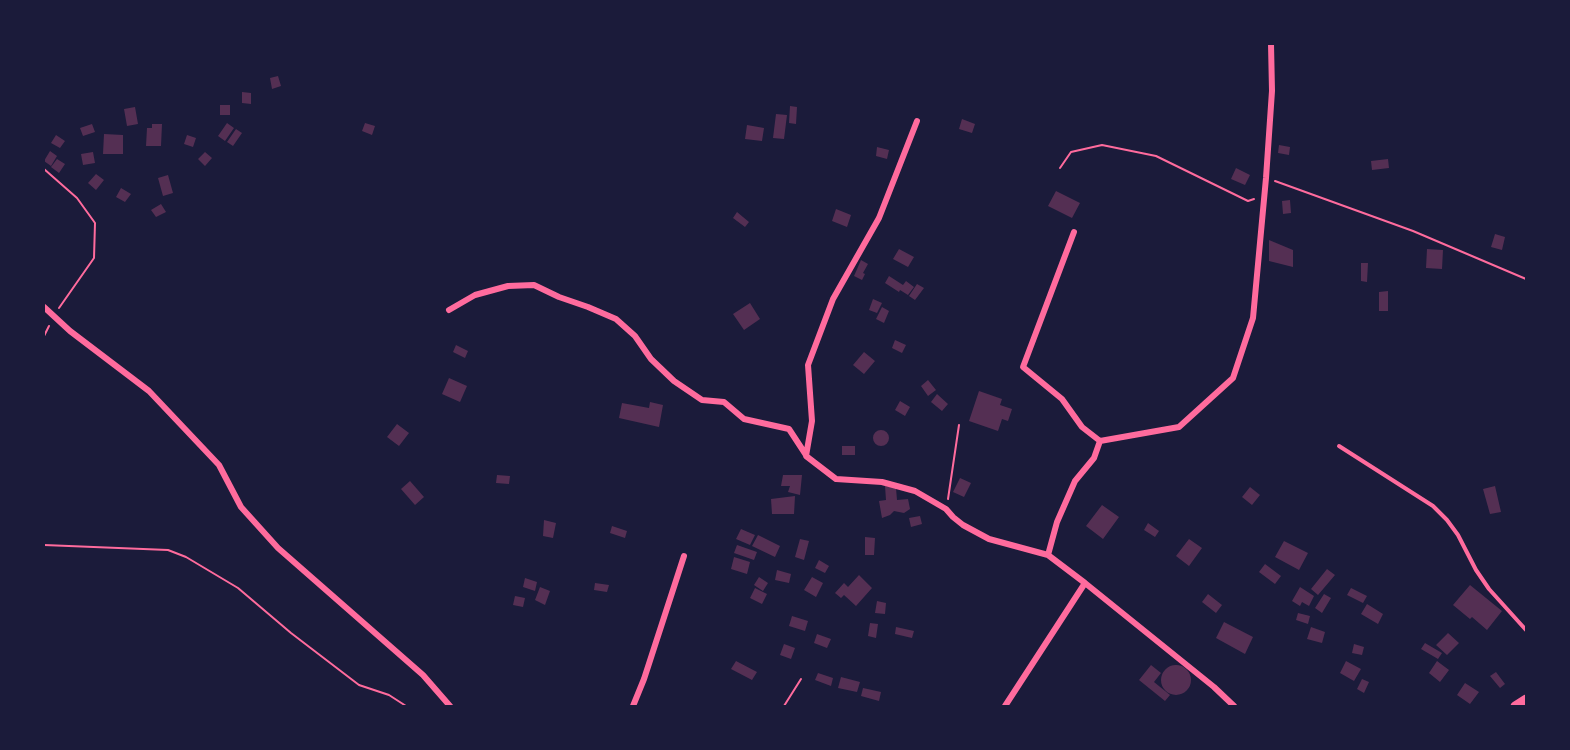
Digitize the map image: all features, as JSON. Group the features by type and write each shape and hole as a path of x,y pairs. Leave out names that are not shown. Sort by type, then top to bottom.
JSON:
{"street":[{"path":"1074,232 1023,367 1062,399 1082,427 1100,441 1179,427 1233,378 1253,318 1272,91 1271,44"},
{"path":"806,456 812,421 808,365 833,299 879,218 917,121"},
{"path":"448,310 475,295 508,286 534,285 616,319 635,336 651,359 674,381 702,400 724,402 744,419 789,429 806,456 836,479 882,482 915,491 946,509 963,525 989,539 1048,555 1214,687 1234,706"},
{"path":"44,307 70,331 149,391 219,465 241,507 278,548 423,675 450,706"},
{"path":"1048,555 1057,522 1075,481 1094,458 1100,441"},
{"path":"633,706 684,556"},
{"path":"1005,706 1085,583"},
{"path":"1515,706 1527,699"}],"lane":[{"path":"1339,446 1433,506 1458,535 1476,570 1489,589 1527,630"}],"path":[{"path":"1060,168 1071,152 1102,145 1156,156 1248,201 1258,197"},
{"path":"44,169 77,198 95,223 94,258 53,316 44,336"},
{"path":"1266,178 1413,231 1527,279"},
{"path":"946,509 959,425"},
{"path":"44,545 168,550 186,557 238,588 291,633 359,685 389,695 406,706"},
{"path":"784,706 801,679"}],"building":[{"path":"278,76 281,86 272,89 270,78"},
{"path":"242,92 251,93 251,104 242,103"},
{"path":"220,105 230,105 230,115 220,115"},
{"path":"790,106 797,107 796,124 789,123"},
{"path":"135,107 138,124 127,126 124,109"},
{"path":"776,114 787,115 784,139 773,138"},
{"path":"962,119 975,124 972,133 959,129"},
{"path":"227,123 234,128 225,141 218,136"},
{"path":"365,123 375,126 372,135 362,131"},
{"path":"92,124 95,132 83,136 80,128"},
{"path":"152,124 162,124 161,146 146,146 147,128 152,128"},
{"path":"747,125 764,128 762,141 745,139"},
{"path":"236,129 242,133 233,146 227,142"},
{"path":"104,134 123,135 123,154 103,154"},
{"path":"56,135 65,141 60,148 51,143"},
{"path":"187,135 196,138 193,147 184,144"},
{"path":"1279,145 1290,147 1289,155 1278,153"},
{"path":"877,147 889,150 887,159 876,156"},
{"path":"50,151 57,156 51,166 44,161"},
{"path":"93,152 95,163 83,165 81,154"},
{"path":"205,152 212,158 205,166 198,159"},
{"path":"57,159 65,164 59,173 51,167"},
{"path":"1388,159 1389,168 1372,170 1371,161"},
{"path":"1236,168 1250,175 1245,185 1231,179"},
{"path":"96,174 104,180 96,190 88,183"},
{"path":"168,175 173,193 163,196 158,178"},
{"path":"121,188 131,194 125,202 116,197"},
{"path":"1056,191 1080,203 1072,218 1048,206"},
{"path":"1290,200 1291,213 1283,214 1282,201"},
{"path":"161,204 166,212 156,217 151,210"},
{"path":"836,209 851,215 847,227 832,221"},
{"path":"737,212 749,222 745,227 733,218"},
{"path":"1495,234 1505,237 1502,250 1491,247"},
{"path":"1269,240 1293,250 1293,267 1269,261"},
{"path":"899,249 914,257 908,267 893,259"},
{"path":"1427,249 1443,250 1442,269 1426,268"},
{"path":"861,260 868,264 862,280 854,276"},
{"path":"1361,263 1368,263 1367,282 1361,281"},
{"path":"889,276 903,285 906,281 914,287 908,295 900,290 899,292 885,283"},
{"path":"917,284 924,288 915,300 909,296"},
{"path":"1388,291 1388,311 1379,311 1379,292"},
{"path":"873,299 882,303 877,313 869,310"},
{"path":"750,303 760,319 744,330 733,314"},
{"path":"882,307 889,311 884,323 876,319"},
{"path":"895,340 906,345 902,353 892,348"},
{"path":"456,345 468,351 465,358 453,352"},
{"path":"864,352 875,361 864,374 853,365"},
{"path":"449,378 467,386 460,402 442,394"},
{"path":"928,380 936,390 928,396 921,386"},
{"path":"979,391 1002,399 1000,405 1012,409 1008,421 1002,419 998,431 969,421"},
{"path":"937,394 948,404 942,411 931,402"},
{"path":"900,401 910,407 905,416 895,410"},
{"path":"650,402 663,405 659,427 619,418 622,403 649,408"},
{"path":"397,424 409,433 399,446 387,437"},
{"path":"878,430 884,430 889,438 887,444 878,446 873,441 873,435"},
{"path":"842,446 855,446 855,455 842,455"},
{"path":"497,475 510,476 509,484 496,483"},
{"path":"783,475 802,475 800,495 788,492 790,486 781,486"},
{"path":"960,478 971,483 964,497 953,492"},
{"path":"410,481 424,497 415,505 401,489"},
{"path":"885,486 896,488 897,500 908,499 910,509 904,513 894,511 882,518 879,501 886,500"},
{"path":"1495,486 1501,512 1490,514 1483,489"},
{"path":"1250,487 1260,495 1252,505 1242,497"},
{"path":"795,496 794,514 772,514 771,499"},
{"path":"1102,505 1119,517 1103,539 1086,526"},
{"path":"920,516 922,524 911,527 909,518"},
{"path":"544,520 556,523 553,538 543,536"},
{"path":"1148,523 1159,531 1155,537 1144,530"},
{"path":"612,526 627,531 625,538 610,533"},
{"path":"741,529 755,535 750,545 736,539"},
{"path":"758,535 780,546 775,557 752,546"},
{"path":"865,537 875,538 874,555 865,555"},
{"path":"800,539 809,541 804,560 795,557"},
{"path":"1189,539 1202,548 1189,566 1176,556"},
{"path":"1284,541 1308,553 1299,570 1275,557"},
{"path":"737,545 757,552 754,560 734,553"},
{"path":"734,557 750,562 747,574 731,569"},
{"path":"819,560 829,566 825,573 815,568"},
{"path":"1265,564 1281,576 1275,584 1259,572"},
{"path":"1327,569 1335,575 1318,595 1311,589"},
{"path":"777,570 791,574 789,583 775,580"},
{"path":"859,575 872,588 856,606 844,595 841,598 835,593 844,583 848,587"},
{"path":"759,577 768,583 763,591 754,585"},
{"path":"812,577 823,583 816,597 804,590"},
{"path":"525,578 537,582 535,591 523,587"},
{"path":"595,583 609,585 607,592 594,590"},
{"path":"1470,585 1502,611 1487,630 1453,605"},
{"path":"540,587 550,591 545,605 535,600"},
{"path":"1300,587 1314,596 1309,606 1302,602 1300,606 1292,601"},
{"path":"755,588 767,594 762,604 750,598"},
{"path":"1351,588 1367,596 1363,603 1347,595"},
{"path":"1208,594 1222,605 1216,613 1202,602"},
{"path":"1324,594 1331,598 1322,613 1315,608"},
{"path":"515,596 525,598 523,607 513,605"},
{"path":"877,601 886,603 885,614 875,613"},
{"path":"1367,604 1383,614 1378,624 1361,614"},
{"path":"1298,613 1310,616 1308,624 1296,620"},
{"path":"792,616 808,621 805,631 789,626"},
{"path":"1224,622 1253,637 1245,654 1216,638"},
{"path":"870,623 878,624 876,638 868,636"},
{"path":"896,627 914,631 912,638 895,634"},
{"path":"1311,627 1325,632 1322,643 1307,639"},
{"path":"1448,633 1459,643 1447,655 1436,645"},
{"path":"817,634 831,639 827,648 814,643"},
{"path":"1425,643 1442,653 1438,659 1421,649"},
{"path":"784,644 795,648 791,659 780,655"},
{"path":"1354,644 1364,647 1362,655 1352,653"},
{"path":"736,661 757,672 752,680 731,669"},
{"path":"1346,661 1361,669 1354,681 1340,673"},
{"path":"1437,661 1449,670 1440,682 1429,673"},
{"path":"1151,665 1161,673 1154,682 1170,695 1165,701 1139,680"},
{"path":"1176,665 1182,666 1190,674 1190,686 1182,694 1176,695 1170,694 1162,686 1161,680 1162,674 1170,666"},
{"path":"1496,672 1505,684 1500,688 1490,676"},
{"path":"818,673 833,678 831,686 815,680"},
{"path":"841,677 860,682 857,692 838,688"},
{"path":"1362,679 1369,682 1364,693 1357,689"},
{"path":"1465,683 1479,692 1470,704 1457,695"},
{"path":"863,688 881,692 879,701 861,696"}]}
